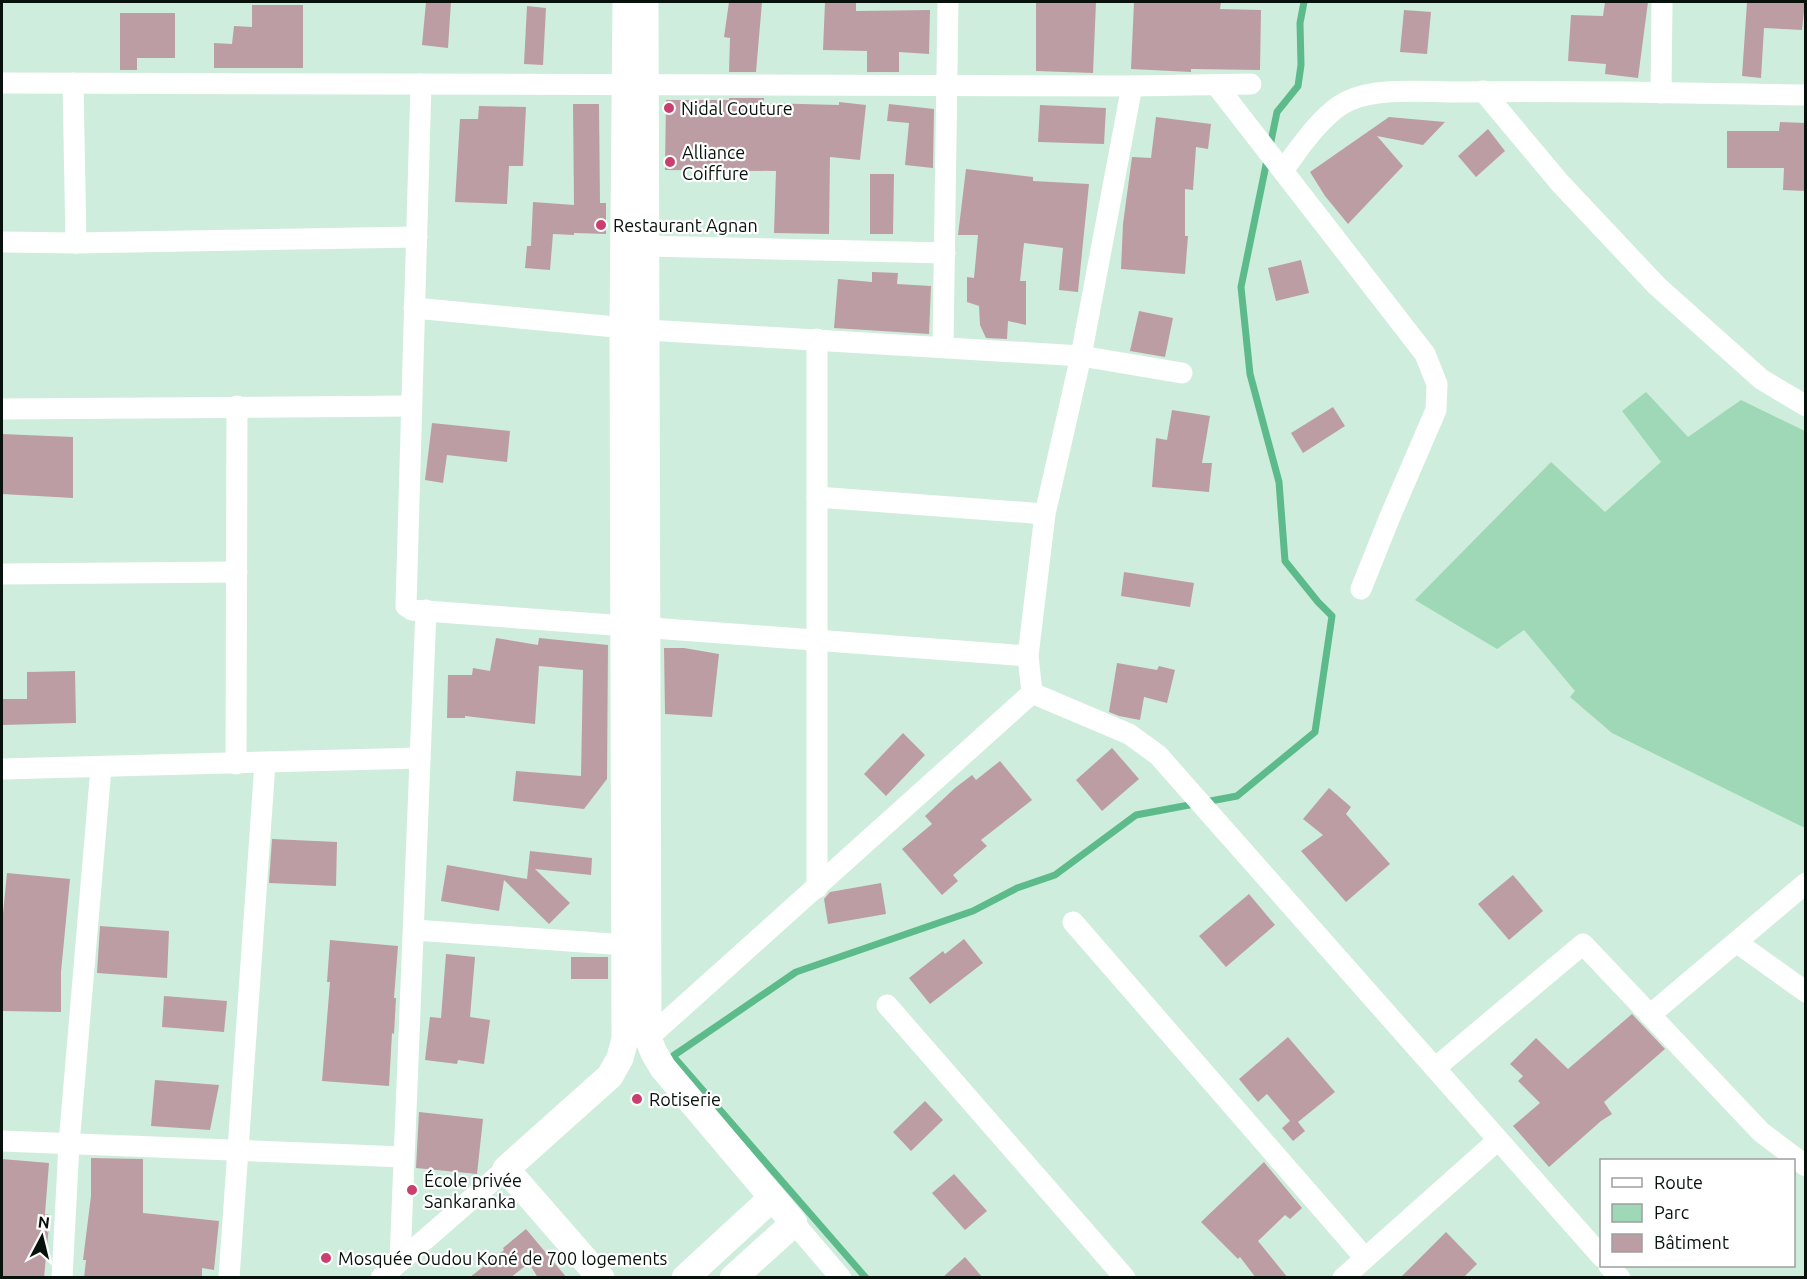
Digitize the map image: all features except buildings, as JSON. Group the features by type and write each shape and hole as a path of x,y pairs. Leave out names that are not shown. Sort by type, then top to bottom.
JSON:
{"street":[{"path":"626,2 635,84 647,246 635,329"},
{"path":"645,2 635,84 635,329 636,627 648,1038 663,1068 842,1278"},
{"path":"943,347 948,2"},
{"path":"1661,93 1662,2"},
{"path":"2,83 1132,86 1251,84"},
{"path":"73,83 76,243"},
{"path":"421,84 406,606 412,610 1028,656"},
{"path":"1032,693 1028,656 1045,514 1081,356 1132,86"},
{"path":"1217,86 1425,354 1437,384 1436,410 1361,589"},
{"path":"1483,91 1560,183 1657,286 1761,379 1806,406"},
{"path":"1278,163 1295,153 1323,120 1347,101 1374,93 1483,91 1806,95"},
{"path":"2,242 76,243 417,237"},
{"path":"647,246 945,253"},
{"path":"414,308 635,329 1081,356 1182,373"},
{"path":"817,339 817,888"},
{"path":"236,764 237,406"},
{"path":"2,409 411,406"},
{"path":"817,497 1045,514"},
{"path":"2,574 237,572"},
{"path":"400,1261 426,610"},
{"path":"381,1278 610,1076 620,1058 625,1039 636,627"},
{"path":"648,1038 1032,693"},
{"path":"1032,693 1129,734 1158,755 1600,1255"},
{"path":"2,770 420,758"},
{"path":"229,1278 265,763"},
{"path":"62,1278 69,1144 101,768"},
{"path":"1650,1015 1806,884"},
{"path":"1073,922 1365,1258"},
{"path":"414,930 626,945"},
{"path":"1736,942 1806,992"},
{"path":"1435,1068 1583,944 1761,1132 1806,1166"},
{"path":"887,1005 1125,1278"},
{"path":"1343,1278 1498,1140"},
{"path":"2,1141 404,1157"},
{"path":"506,1169 601,1278"},
{"path":"685,1278 772,1198"},
{"path":"733,1278 794,1222"}],"green space":[{"path":"1646,392 1688,437 1741,400 1805,431 1805,828 1612,733 1570,697 1575,691 1524,630 1497,649 1415,600 1551,462 1605,512 1661,462 1622,411"}],"waterway":[{"path":"1270,146 1277,112 1298,86 1301,65 1300,23 1304,2"},
{"path":"866,1278 673,1056 796,972 973,911 1017,888 1055,875 1136,815 1237,796 1315,732 1332,616 1285,561 1279,482 1250,374 1241,287 1267,160"}],"place":[{"name":"Nidal Couture","path":"669,108"},
{"name":"Alliance Coiffure","path":"670,162"},
{"name":"Restaurant Agnan","path":"601,225"},
{"name":"Rotiserie","path":"637,1099"},
{"name":"École privée Sankaranka","path":"412,1190"},
{"name":"Mosquée Oudou Koné de 700 logements","path":"326,1258"}]}
